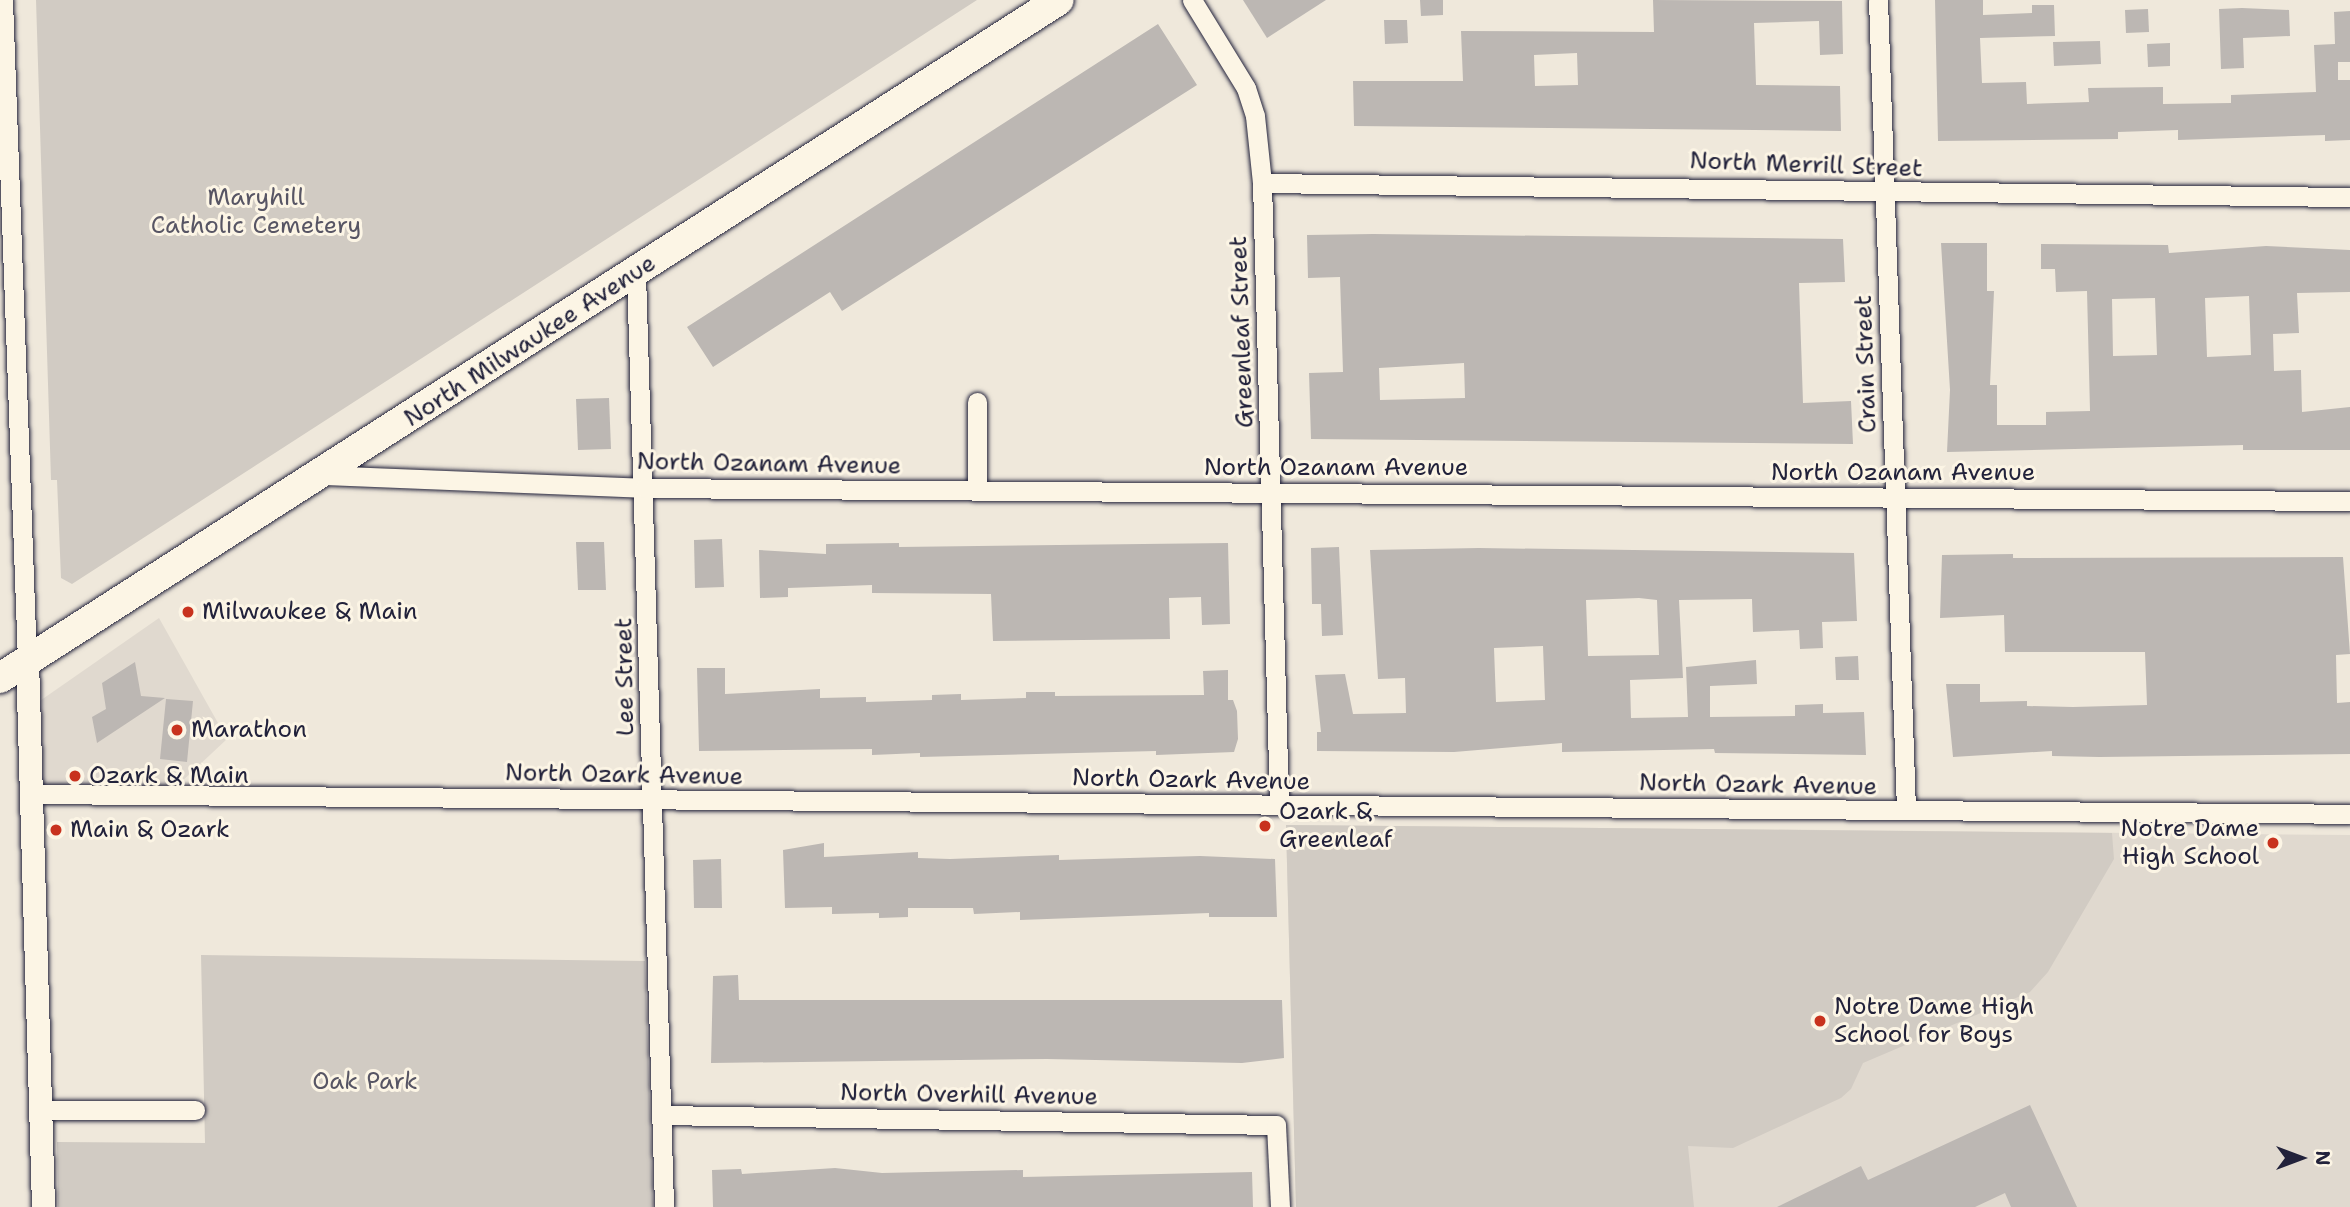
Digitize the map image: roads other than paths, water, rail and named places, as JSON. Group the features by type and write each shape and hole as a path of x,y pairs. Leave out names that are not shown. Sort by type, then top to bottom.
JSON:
{"main road":[{"name":"North Milwaukee Avenue","path":"0,678 321,475 1059,0"}],"street":[{"path":"3,0 9,483 27,660 43,1207"},
{"name":"Greenleaf Street","path":"1192,0 1249,94 1262,183 1279,805"},
{"name":"Crain Street","path":"1878,0 1906,810"},
{"name":"North Merrill Street","path":"1262,183 2350,197"},
{"name":"Lee Street","path":"636,273 645,488 664,1207"},
{"path":"977,402 977,490"},
{"name":"North Ozanam Avenue","path":"321,475 645,488 2350,501"},
{"name":"North Ozark Avenue","path":"32,794 2350,814"},
{"path":"40,1110 195,1110"},
{"name":"North Overhill Avenue","path":"661,1115 1276,1125 1280,1207"}],"place":[{"name":"Milwaukee & Main","path":"188,612"},
{"name":"Marathon","path":"177,730"},
{"name":"Ozark & Main","path":"75,776"},
{"name":"Ozark & Greenleaf","path":"1265,826"},
{"name":"Main & Ozark","path":"56,830"},
{"name":"Notre Dame High School","path":"2273,843"},
{"name":"Notre Dame High School for Boys","path":"1820,1021"}],"park label":[{"name":"Maryhill Catholic Cemetery","path":"256,212"},
{"name":"Oak Park","path":"365,1082"}]}
